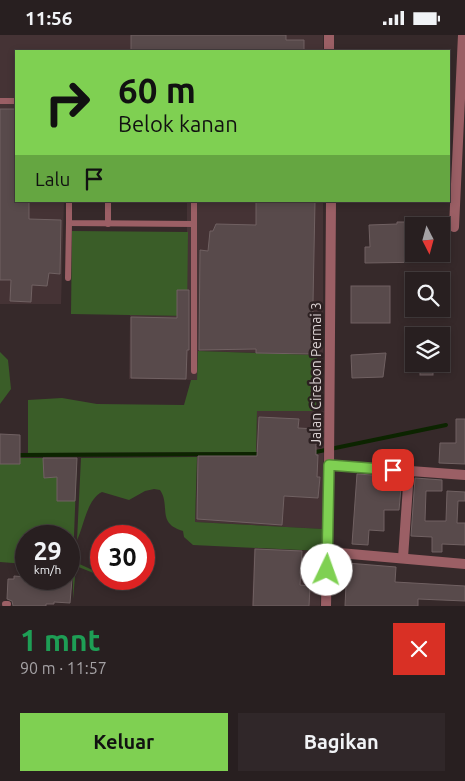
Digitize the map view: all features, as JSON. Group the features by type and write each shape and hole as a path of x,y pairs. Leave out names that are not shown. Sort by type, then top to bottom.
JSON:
{"street":[{"path":"329,35 329,50"},
{"path":"454,227 461,155 463,35"},
{"name":"Jalan Cirebon Permai 3","path":"326,606 331,202"},
{"path":"329,465 465,475"},
{"path":"403,558 409,471"},
{"path":"328,552 465,564"}],"lane":[{"path":"0,101 15,101"},
{"path":"68,278 69,202"},
{"path":"108,202 108,224"},
{"path":"194,202 194,371"},
{"path":"69,223 194,225"}],"shaded area":[{"path":"0,35 323,35 323,50 15,50 15,202 64,202 61,304 0,304"},
{"path":"187,202 323,202 323,355 198,351 197,380 129,379 130,315 187,316"},
{"path":"257,410 324,411 323,529 195,522 198,453 256,452"},
{"path":"254,548 322,551 320,606 252,606"}],"green space":[{"path":"72,231 188,232 187,316 71,314"},
{"path":"198,351 317,355 316,411 257,411 256,452 28,453 28,400 62,398 97,404 184,405 191,380 197,380"},
{"path":"0,352 8,360 11,389 0,404"},
{"path":"197,457 195,522 323,529 322,551 193,545 184,537 183,531 175,528 167,519 163,496 160,490 154,489 145,491 129,500 102,492 97,495 89,507 80,532 80,525 78,525 81,458"},
{"path":"0,458 77,458 74,525 15,525 15,563 0,562"},
{"path":"80,564 90,569 90,572 80,568"}],"building":[{"path":"131,35 286,35 286,40 304,40 304,50 131,50"},
{"path":"0,109 15,109 15,202 29,202 29,219 61,220 60,274 49,273 47,286 32,285 31,302 10,301 11,280 0,280"},
{"path":"256,202 315,202 312,354 256,353 256,349 199,350 200,250 208,251 210,231 213,231 216,224 256,225"},
{"path":"397,222 405,222 405,262 365,263 365,247 370,247 369,225 397,224"},
{"path":"351,286 390,286 390,323 351,323"},
{"path":"177,290 189,290 189,350 187,350 186,379 131,378 131,317 177,318"},
{"path":"386,353 383,377 352,378 351,355"},
{"path":"420,372 433,372 433,375 420,375"},
{"path":"259,417 299,419 298,428 316,429 317,477 320,477 318,498 284,496 282,525 197,519 198,456 257,456"},
{"path":"456,419 465,419 465,464 439,463 440,443 456,443"},
{"path":"0,434 20,435 20,464 0,464"},
{"path":"43,458 77,458 75,501 57,501 57,477 44,478"},
{"path":"357,474 402,477 399,510 384,510 384,531 369,530 368,545 352,544"},
{"path":"415,478 442,480 442,491 426,491 425,521 446,521 447,491 465,492 465,501 458,501 457,523 465,523 465,545 442,544 442,552 432,552 432,537 411,536"},
{"path":"255,549 302,551 300,585 310,586 309,606 253,606"},
{"path":"347,563 396,567 395,582 465,586 465,601 418,599 418,606 345,606"},
{"path":"15,576 15,590 71,590 70,603 54,602 54,604 46,604 46,606 13,606 12,601 7,599 8,579 14,579"}],"waterway":[{"path":"311,453 446,425"},
{"path":"16,455 261,454"}],"route":[{"path":"327,570 329,465 393,470"}]}
